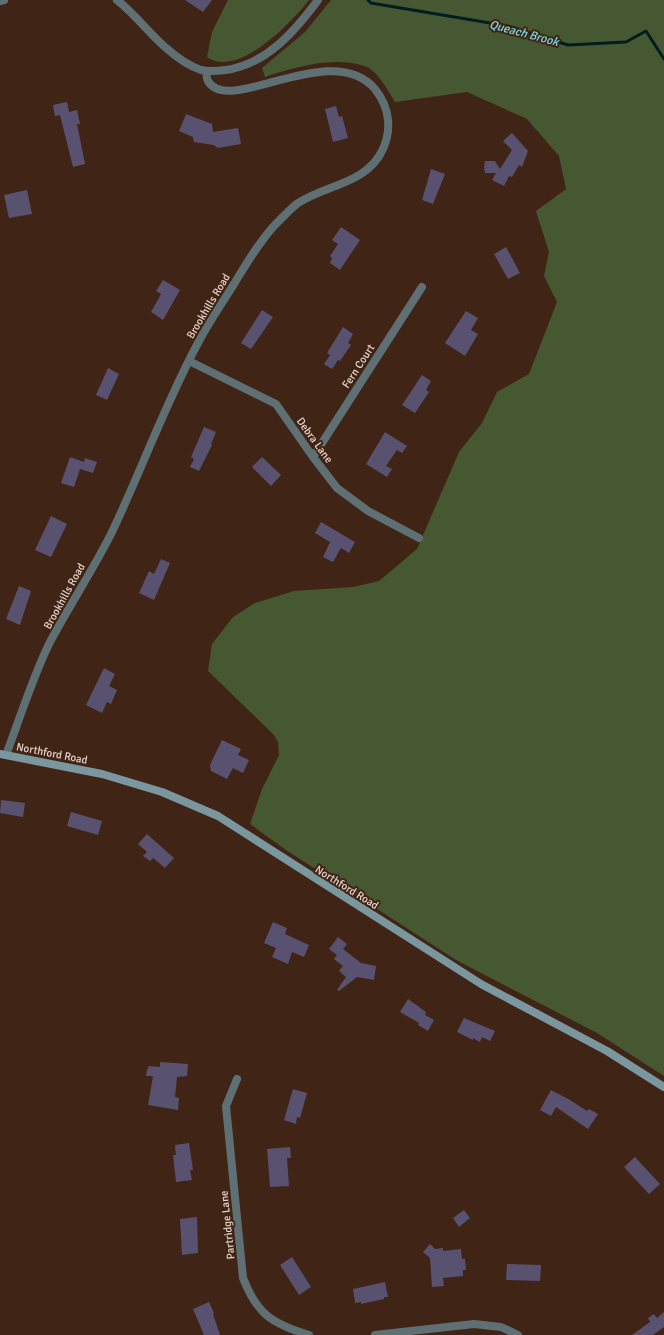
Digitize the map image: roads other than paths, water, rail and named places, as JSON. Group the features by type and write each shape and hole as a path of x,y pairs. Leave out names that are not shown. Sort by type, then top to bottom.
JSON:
{"street":[{"path":"0,1 4,0"},
{"path":"117,0 165,47 181,59 199,69 206,71 234,69 259,59 287,37 302,21 318,0"},
{"name":"Brookhills Road","path":"3,754 48,646 111,533 189,361 223,301 255,250 271,230 298,203 354,179 369,169 380,156 387,139 389,121 386,107 380,95 369,82 355,74 338,70 322,71 252,88 231,90 220,89 214,86 208,81 206,71"},
{"name":"Fern Court","path":"313,458 422,287"},
{"name":"Debra Lane","path":"189,361 276,404 313,458 337,488 368,511 419,538"},
{"name":"Northford Road","path":"3,754 102,774 162,792 218,816 255,842 481,984 607,1051 664,1087"},
{"name":"Partridge Lane","path":"237,1079 226,1106 243,1278 250,1296 265,1316 290,1330 309,1335"},
{"path":"375,1335 474,1324 501,1327 518,1335"}],"waterway":[{"name":"Queach Brook","path":"368,0 371,3 508,26 568,45 626,42 646,31 664,59"}]}
